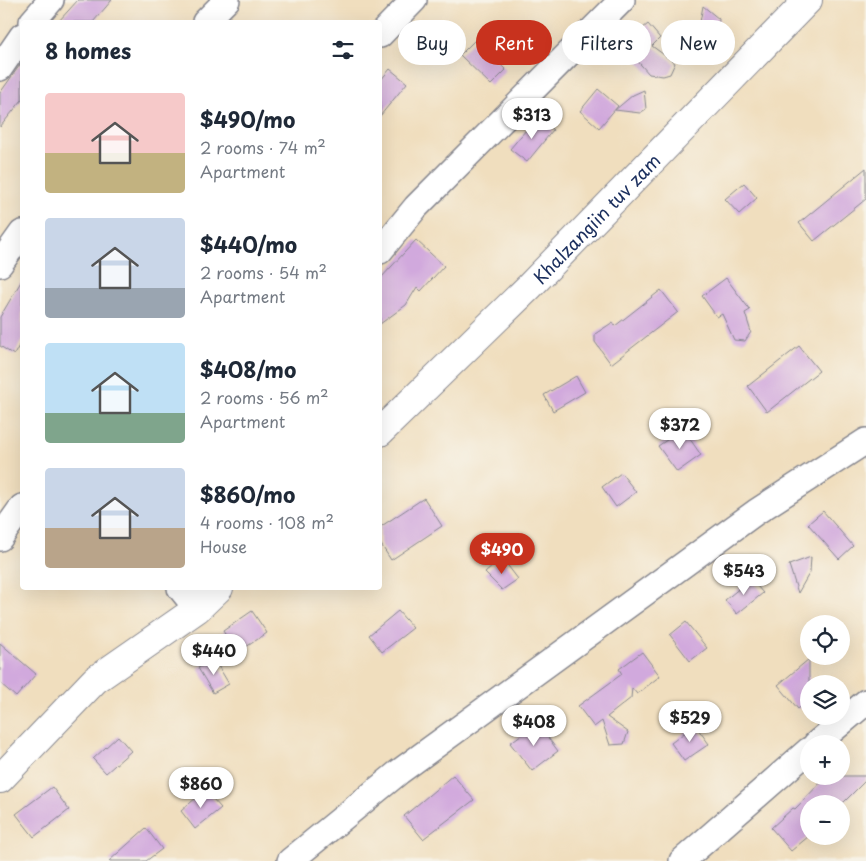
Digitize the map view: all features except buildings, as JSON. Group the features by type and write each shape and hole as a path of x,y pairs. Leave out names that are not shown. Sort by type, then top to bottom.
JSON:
{"street":[{"path":"34,20 51,0"},
{"path":"207,20 227,0"},
{"path":"382,34 414,0"},
{"path":"382,249 416,207 622,0"},
{"name":"Khalzangiin tuv zam","path":"382,430 529,287 808,0"},
{"path":"0,68 20,39"},
{"path":"0,264 20,236"},
{"path":"290,861 414,760 756,512 866,441"},
{"path":"0,538 20,510"},
{"path":"182,590 197,609"},
{"path":"0,779 95,680 197,609 217,590"},
{"path":"827,735 866,702"},
{"path":"682,861 800,758"}]}
